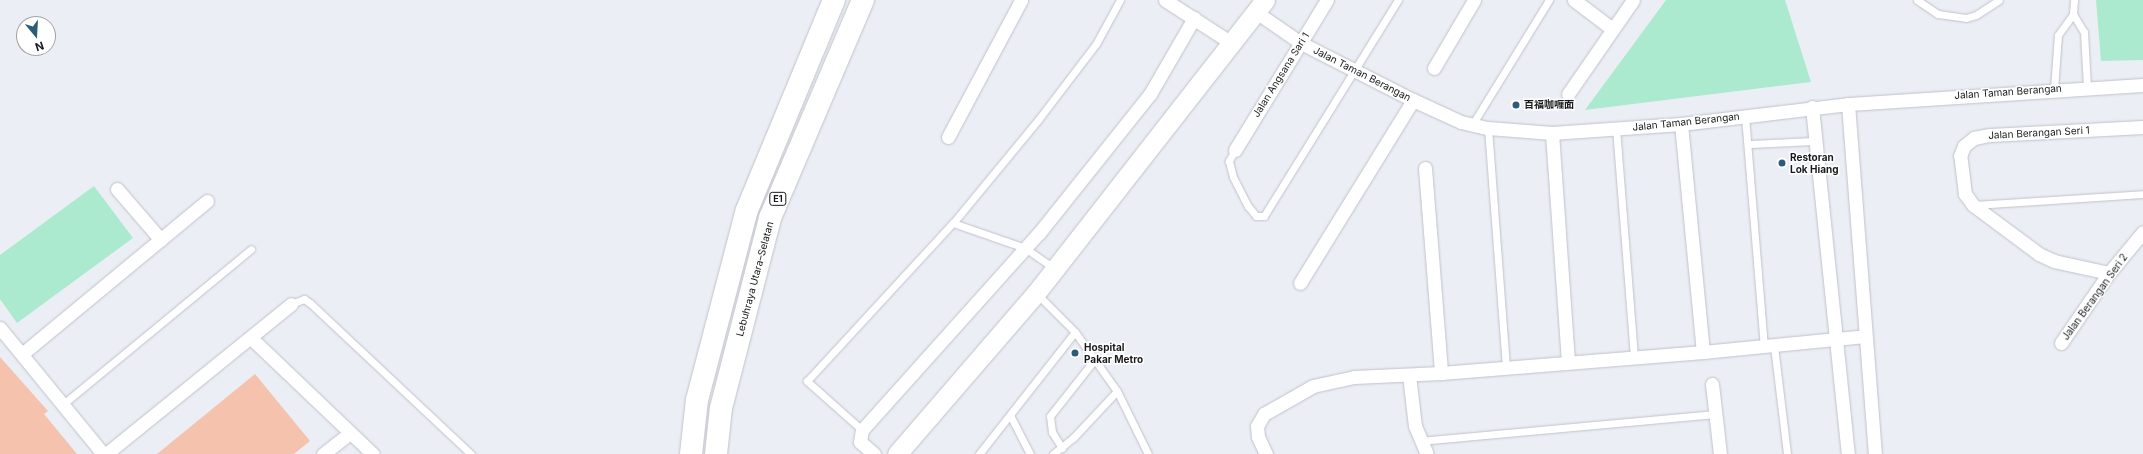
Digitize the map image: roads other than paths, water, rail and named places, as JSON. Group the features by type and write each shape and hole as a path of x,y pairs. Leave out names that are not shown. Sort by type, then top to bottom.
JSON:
{"highway":[{"name":"E1","path":"691,454 697,400 747,210 834,0"},
{"name":"Lebuhraya Utara–Selatan","path":"716,454 721,408 770,218 864,0"}],"main road":[{"path":"897,454 1056,269 1261,6"}],"street":[{"path":"948,137 1021,0"},
{"path":"1165,0 1232,44"},
{"name":"Jalan Angsana Sari 1","path":"1235,150 1327,0"},
{"path":"1434,68 1474,0"},
{"path":"1574,0 1611,28"},
{"path":"1568,94 1611,28 1633,0"},
{"name":"Jalan Taman Berangan","path":"1261,6 1301,43 1413,100 1472,125 1488,128 1552,133 1681,124 1812,107 1848,104 2054,89 2143,85"},
{"path":"874,454 860,442 862,430 1025,248 1150,94 1194,18"},
{"path":"1300,283 1413,100"},
{"path":"1848,104 1875,454"},
{"path":"1812,107 1848,454"},
{"path":"1681,124 1703,352"},
{"name":"Jalan Berangan Seri 1","path":"2109,273 2054,261 2039,254 1973,205 1965,194 1960,156 1964,146 1974,138 1990,135 2143,127"},
{"path":"1552,133 1568,362"},
{"path":"1425,168 1441,373"},
{"path":"117,189 160,240"},
{"path":"22,354 207,201"},
{"name":"Jalan Berangan Seri 2","path":"2062,343 2109,273 2143,232"},
{"path":"106,454 251,338 291,304"},
{"path":"0,328 103,454"},
{"path":"1266,454 1258,437 1257,426 1264,414 1313,386 1354,377 1441,373 1634,356 1703,352 1865,336"},
{"path":"251,338 373,454"},
{"path":"1409,375 1411,408 1420,441 1426,454"},
{"path":"1712,384 1720,454"},
{"path":"323,454 350,433"}],"lane":[{"path":"862,430 807,381 953,223 1071,78 1096,44 1120,0"},
{"path":"1235,150 1229,161 1233,177 1248,206 1256,216 1264,216 1356,70 1398,0"},
{"path":"1472,125 1549,0"},
{"path":"1917,0 1938,14 1966,18 1976,15 1998,0"},
{"path":"2054,89 2058,36 2073,14 2074,0"},
{"path":"2073,14 2084,32 2087,87"},
{"path":"1745,116 1769,346 1787,454"},
{"path":"1488,128 1506,367"},
{"path":"1616,128 1634,356"},
{"path":"1749,144 1815,141"},
{"path":"1973,205 2143,194"},
{"path":"953,223 1025,248 1056,269"},
{"path":"62,405 251,249"},
{"path":"1036,293 1075,332 1095,359 1117,391 1148,454"},
{"path":"291,304 304,299 310,303 471,454"},
{"path":"979,454 1075,332"},
{"path":"1062,448 1052,432 1050,416 1095,359"},
{"path":"1053,454 1062,448 1117,391"},
{"path":"1420,441 1715,414"},
{"path":"1010,415 1030,454"}],"place":[{"name":"百福咖喱面","path":"1516,105"},
{"name":"Restoran Lok Hiang","path":"1782,163"},
{"name":"Hospital Pakar Metro","path":"1075,353"}]}
